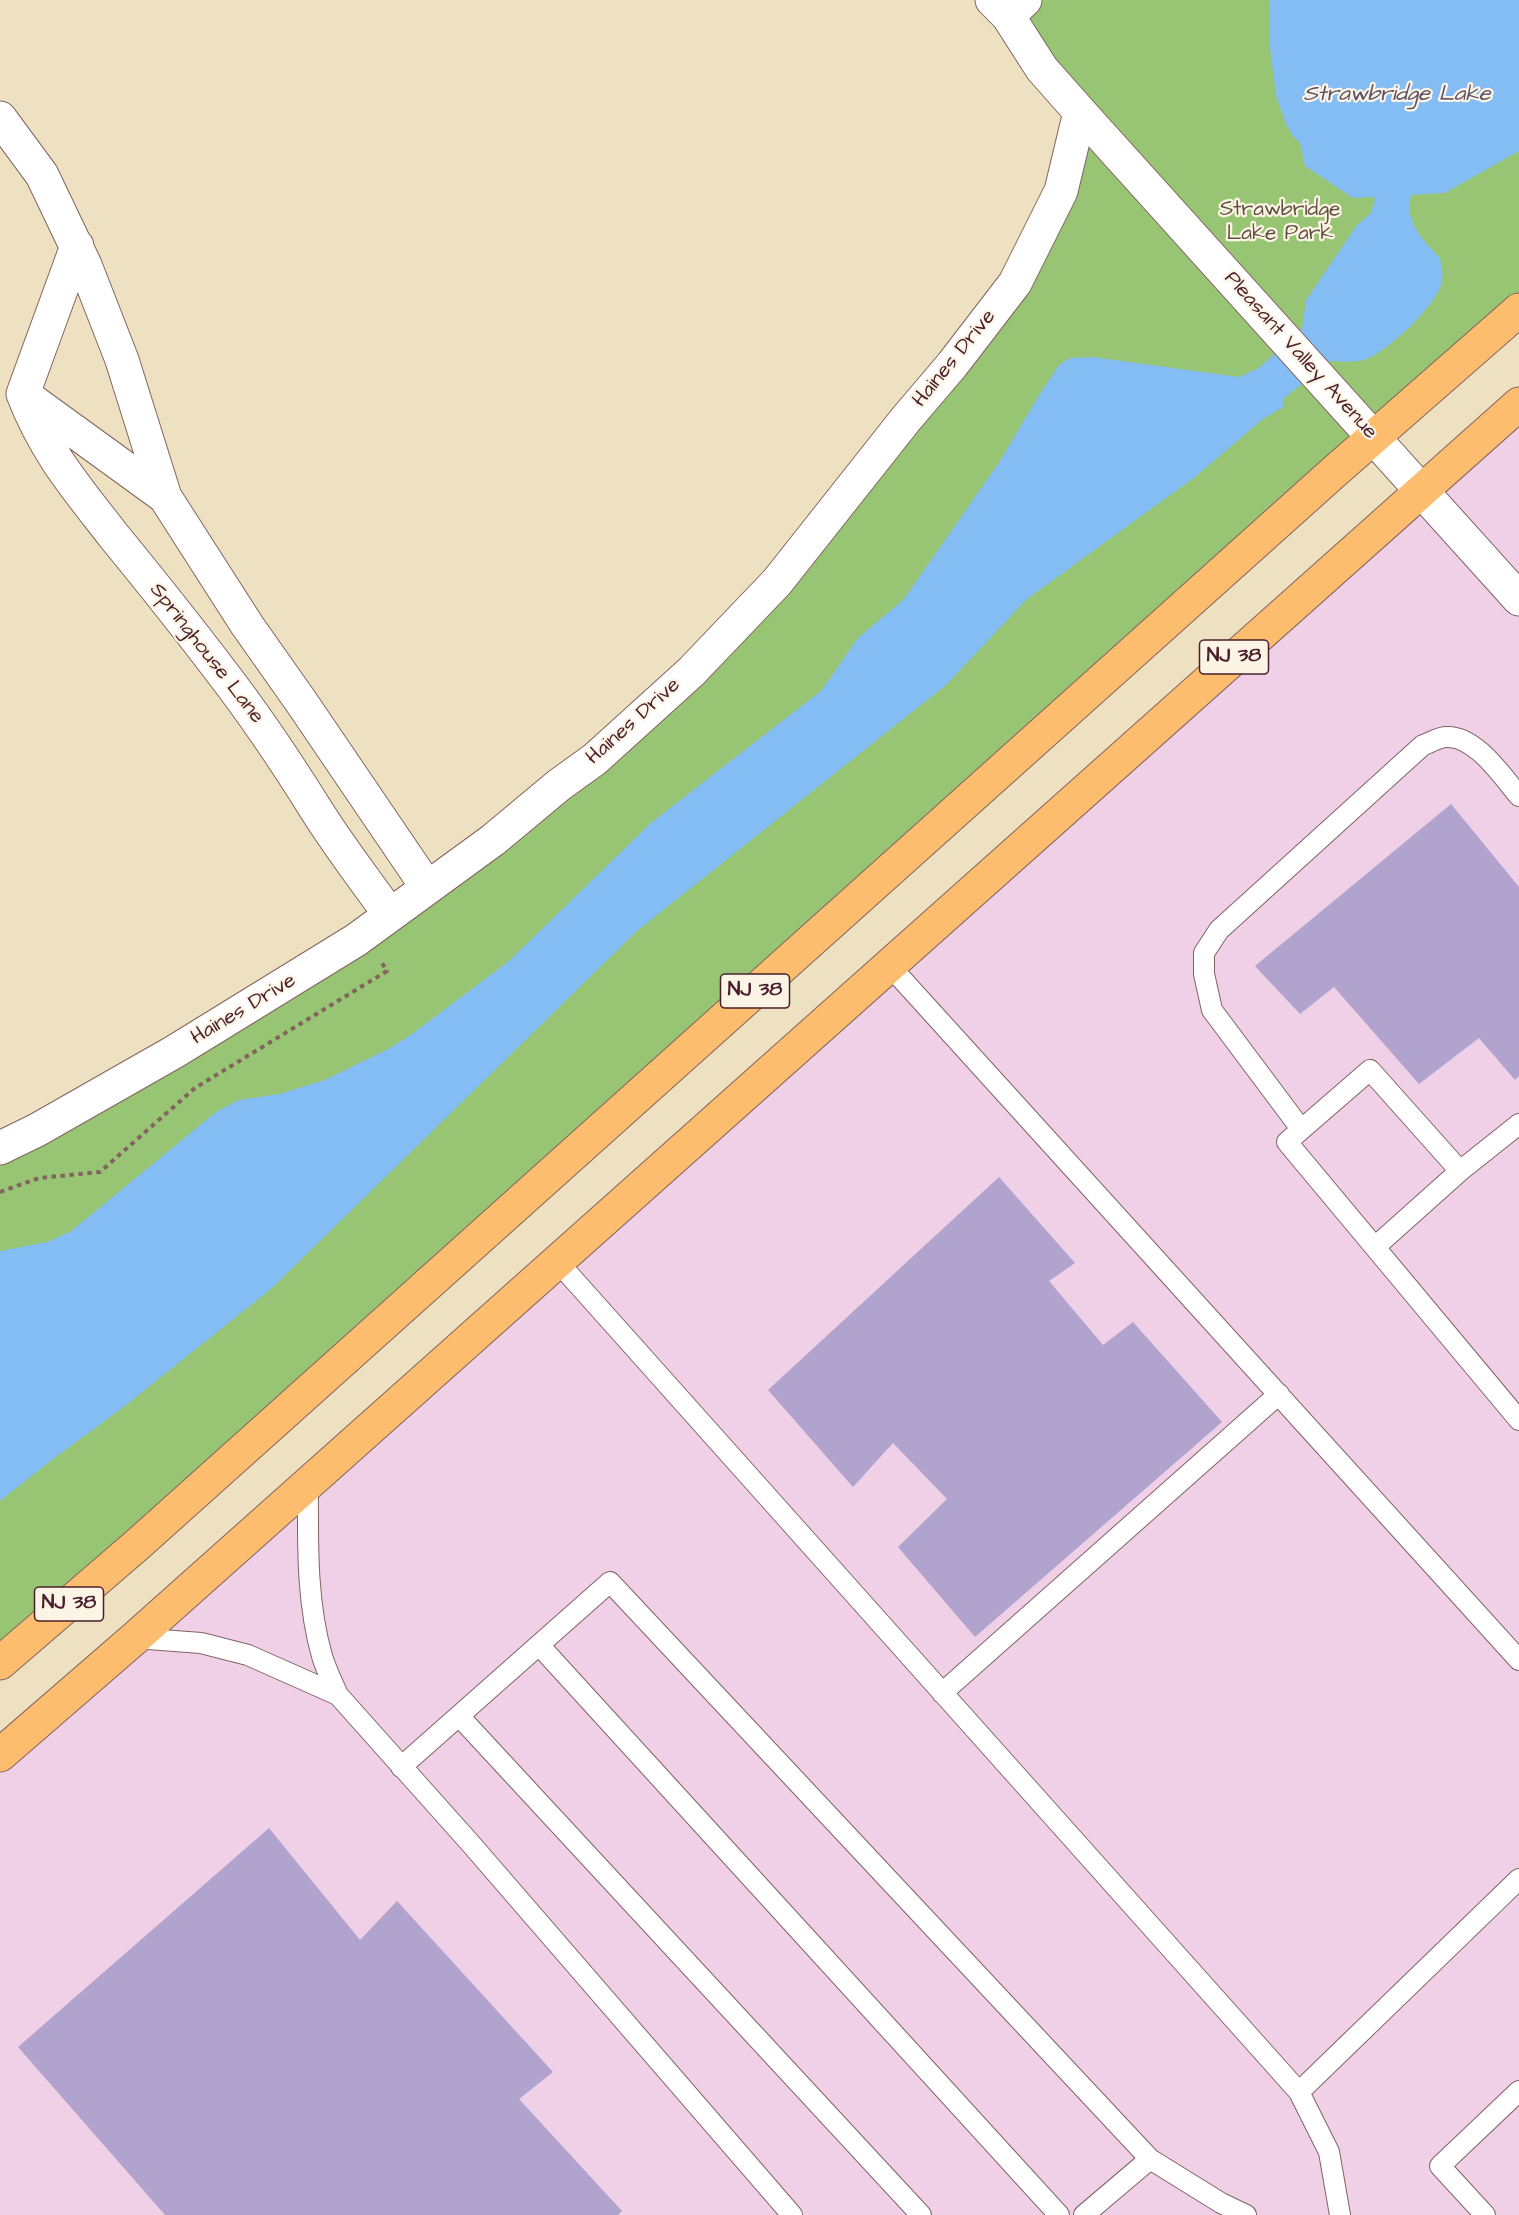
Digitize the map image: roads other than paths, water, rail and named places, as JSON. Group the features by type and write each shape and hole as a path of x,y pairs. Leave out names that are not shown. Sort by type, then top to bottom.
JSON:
{"highway":[{"name":"NJ 38","path":"0,1663 137,1545 1519,310"},
{"name":"NJ 38","path":"0,1755 135,1638 1519,404"}],"street":[{"name":"Pleasant Valley Avenue","path":"1008,6 1042,69 1519,599"},
{"name":"Haines Drive","path":"0,1148 37,1130 174,1052 281,988 377,925 493,840 559,785 611,746 691,672 777,582 1015,283 1061,191 1080,112"},
{"path":"0,118 42,175 77,246 122,360 165,497 247,625 303,703 427,887"},
{"path":"77,246 12,398 165,497"},
{"name":"Springhouse Lane","path":"12,398 34,423 55,460 79,494 219,668 289,764 316,809 377,925"}],"lane":[{"path":"1301,1129 1212,1010 1204,974 1204,953 1219,930 1424,745 1446,737 1469,742 1487,758 1519,796"},
{"path":"889,965 1519,1660"},
{"path":"1460,1171 1370,1071 1287,1142 1519,1419"},
{"path":"1375,1247 1460,1171 1519,1124"},
{"path":"557,1261 1299,2092 1329,2152 1340,2215"},
{"path":"942,1693 1279,1394"},
{"path":"308,1484 311,1609 322,1657 338,1695 783,2212"},
{"path":"401,1767 610,1582 1150,2159 1221,2203 1246,2215"},
{"path":"135,1638 201,1642 248,1655 338,1695"},
{"path":"539,1645 1059,2215"},
{"path":"459,1716 921,2215"},
{"path":"1299,2092 1519,1879"},
{"path":"1485,2215 1440,2166 1519,2091"},
{"path":"1084,2215 1150,2159"}],"water":[{"name":"Strawbridge Lake","path":"1269,0 1519,0 1519,151 1445,193 1411,195 1409,204 1412,221 1421,236 1439,257 1442,271 1442,282 1437,295 1421,316 1369,358 1345,362 1331,361 1284,398 1283,407 1263,419 1195,477 1027,599 946,685 637,931 271,1289 121,1409 0,1501 0,1251 47,1242 70,1232 216,1112 239,1100 279,1094 325,1080 390,1048 509,961 652,822 821,691 858,638 904,599 1000,461 1059,365 1070,358 1092,357 1239,377 1259,368 1302,329 1306,300 1357,225 1371,213 1375,199 1373,197 1353,198 1305,166 1300,143 1286,124 1276,96 1270,47"}],"park label":[{"name":"Strawbridge Lake Park","path":"1280,223"}]}
